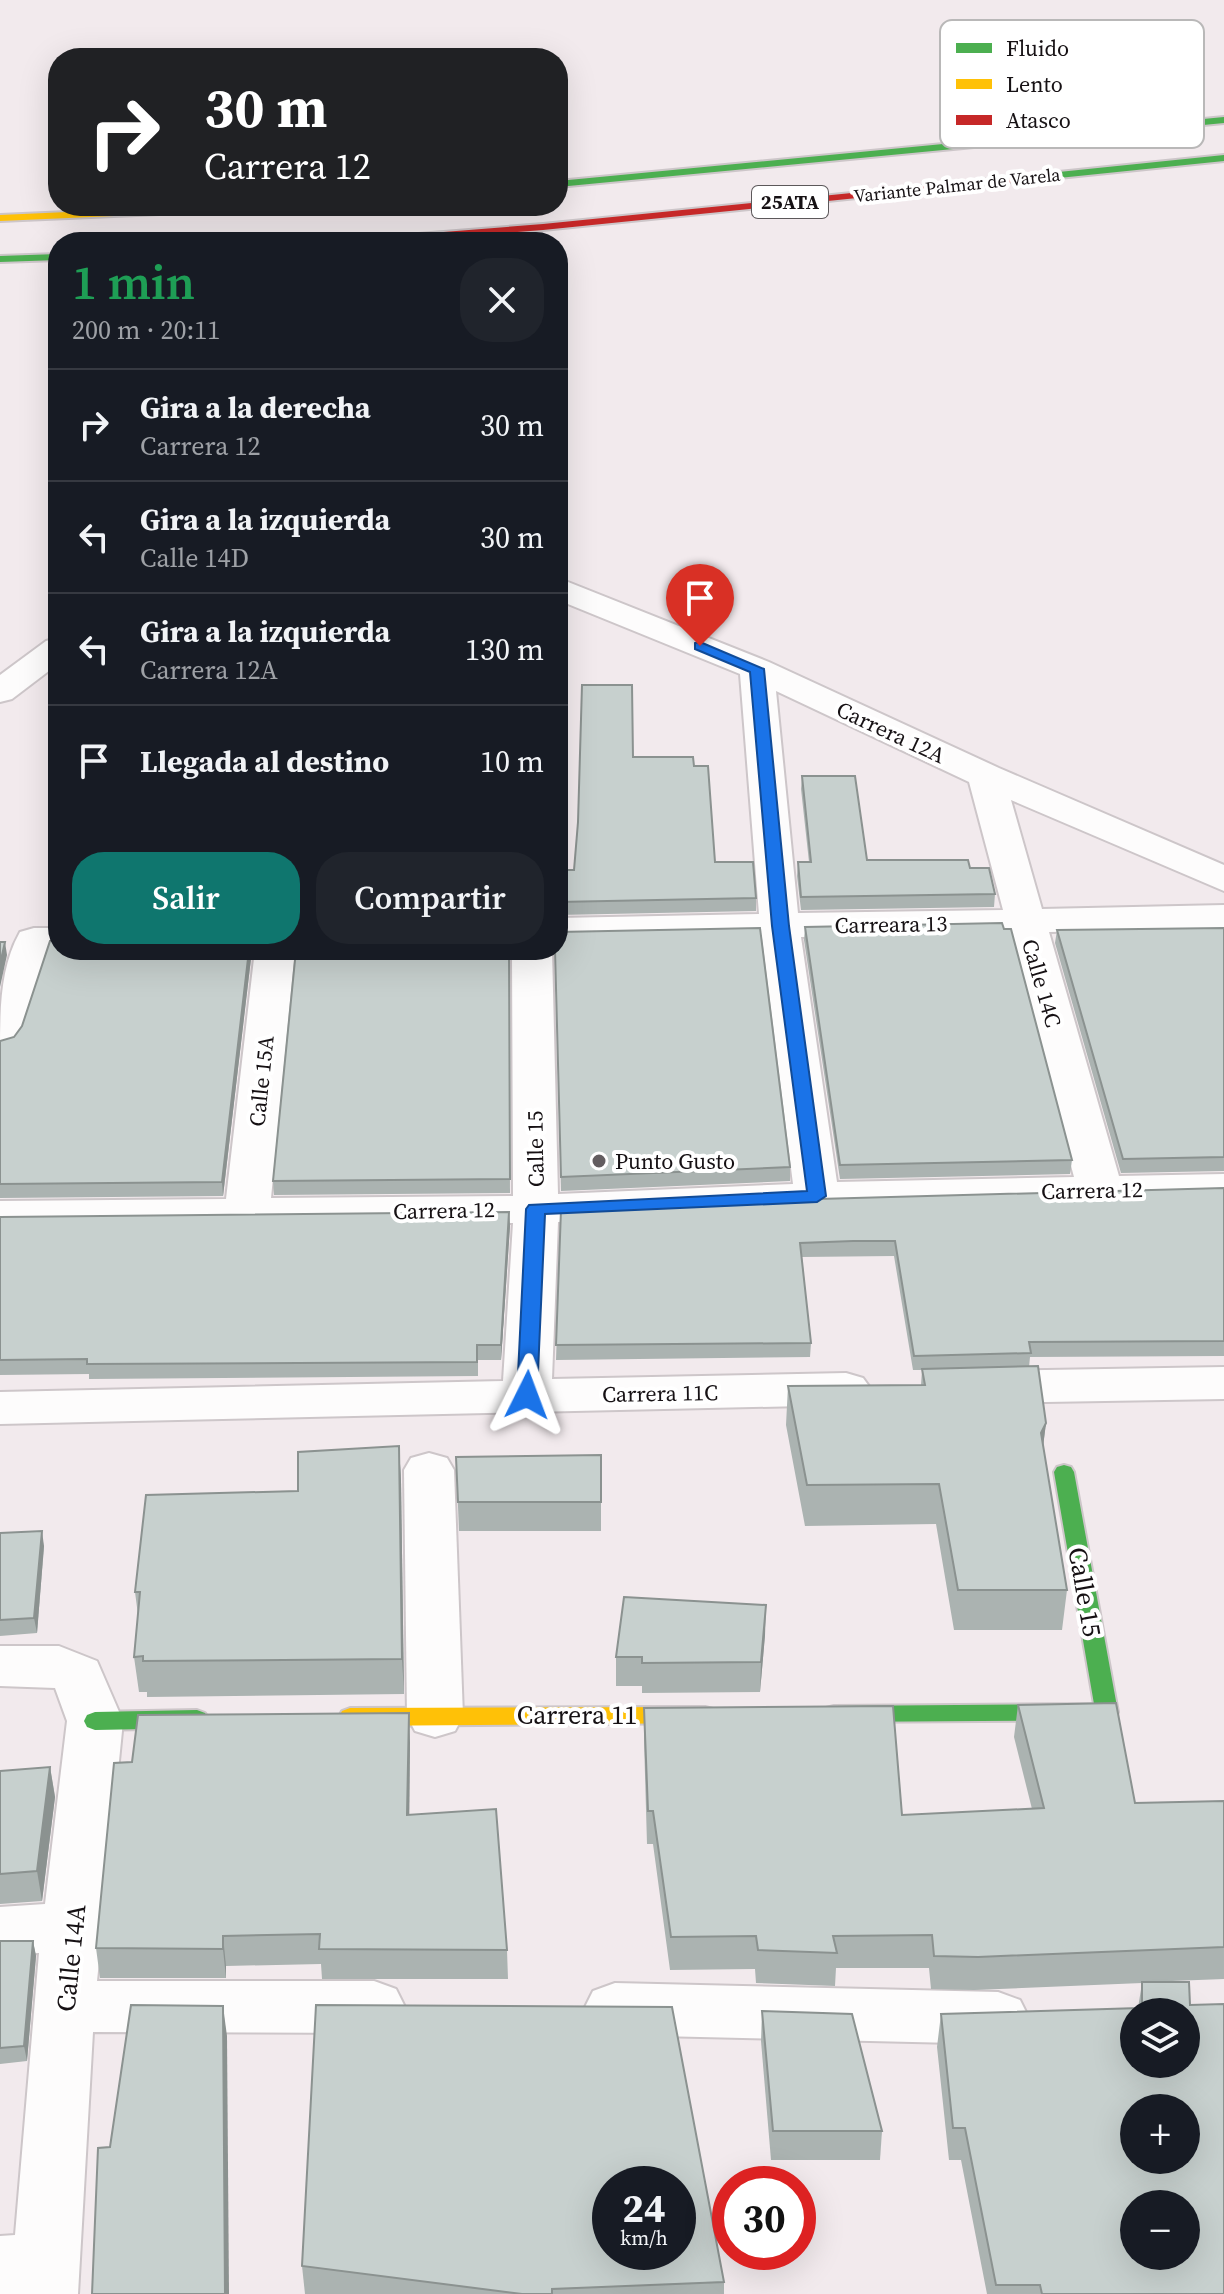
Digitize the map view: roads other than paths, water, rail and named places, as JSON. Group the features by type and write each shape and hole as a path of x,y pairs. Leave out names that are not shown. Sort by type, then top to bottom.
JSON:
{"main road":[{"name":"Variante Palmar de Varela","path":"1204,122 1224,120"},
{"name":"Variante Palmar de Varela","path":"568,183 940,147"},
{"name":"Variante Palmar de Varela","path":"480,232 1224,158"},
{"path":"0,218 48,216"},
{"path":"0,259 48,257"},
{"name":"Calle 15","path":"818,1714 1107,1712 1064,1472"},
{"name":"Carrera 11","path":"327,1718 722,1714"},
{"path":"95,1721 218,1719"}],"street":[{"name":"Carrera 12A","path":"568,592 757,669 986,776 1224,879"},
{"path":"0,692 48,656"},
{"path":"757,669 780,926 817,1196"},
{"name":"Calle 14C","path":"986,776 1100,1189"},
{"name":"Carreara 13","path":"568,930 1224,917"},
{"path":"0,1039 46,940"},
{"name":"Calle 15A","path":"247,1212 274,960"},
{"name":"Calle 15","path":"527,1395 536,1209 532,960"},
{"name":"Carrera 12","path":"0,1215 536,1209 817,1196 1224,1187"},
{"path":"939,1388 1224,1383"},
{"name":"Carrera 11C","path":"0,1408 891,1388"},
{"path":"429,1470 435,1716"},
{"name":"Calle 14A","path":"15,1666 59,1666 78,1675 95,1721 75,1927 31,2275"},
{"path":"0,1931 75,1927"},
{"path":"64,2006 427,2008"},
{"path":"554,2008 974,2019 1047,2016"}],"place":[{"name":"Punto Gusto","path":"599,1161"}]}
